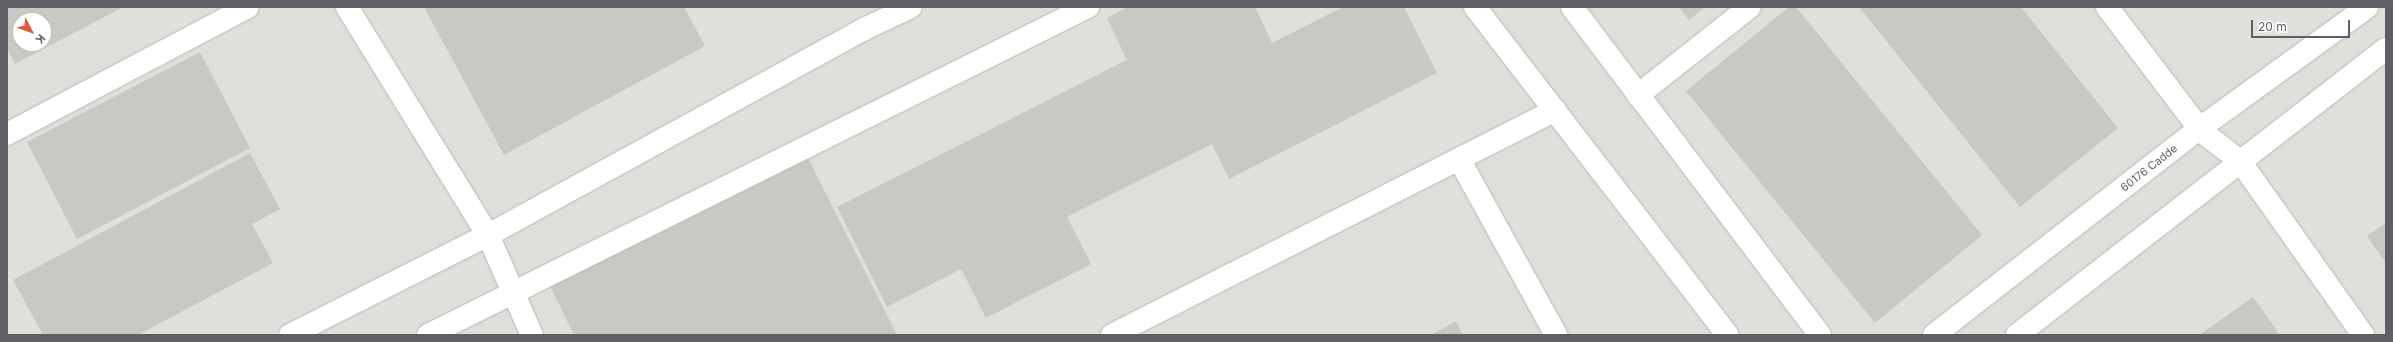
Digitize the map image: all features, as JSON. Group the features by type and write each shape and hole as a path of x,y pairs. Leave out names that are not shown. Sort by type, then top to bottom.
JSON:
{"street":[{"path":"7,134 248,7"},
{"path":"347,7 488,235 532,335"},
{"path":"290,335 488,235 862,30 911,7"},
{"path":"428,335 1088,7"},
{"path":"1475,7 1728,335"},
{"path":"1572,7 1820,335"},
{"path":"1638,95 1750,7"},
{"path":"2107,7 2201,131 2240,161 2363,335"},
{"name":"60176 Cadde","path":"1934,335 2196,131 2201,131 2367,7"},
{"path":"2017,335 2386,49"},
{"path":"1112,335 1555,110"},
{"path":"1459,159 1556,335"}],"shaded area":[{"path":"7,7 2386,7 2386,335 7,335"}],"building":[{"path":"7,7 123,7 52,44 52,12 12,12 12,52 38,52 15,64 7,48"},
{"path":"424,7 684,7 705,46 504,155"},
{"path":"1128,7 1255,7 1272,43 1343,7 1404,7 1437,73 1229,179 1212,144 1067,217 1091,264 986,318 961,269 887,307 837,207 1127,60 1107,18"},
{"path":"1679,7 1705,7 1689,20"},
{"path":"1789,7 1796,7 1982,235 1875,323 1686,91"},
{"path":"1859,7 2021,7 2118,128 2020,207"},
{"path":"200,52 250,148 77,239 27,142"},
{"path":"250,153 280,209 252,224 273,263 138,335 43,335 13,280"},
{"path":"807,156 897,335 574,335 550,286"},
{"path":"2386,223 2386,263 2367,236"},
{"path":"2253,297 2280,335 2199,335"},
{"path":"1456,321 1463,335 1431,335"}]}
